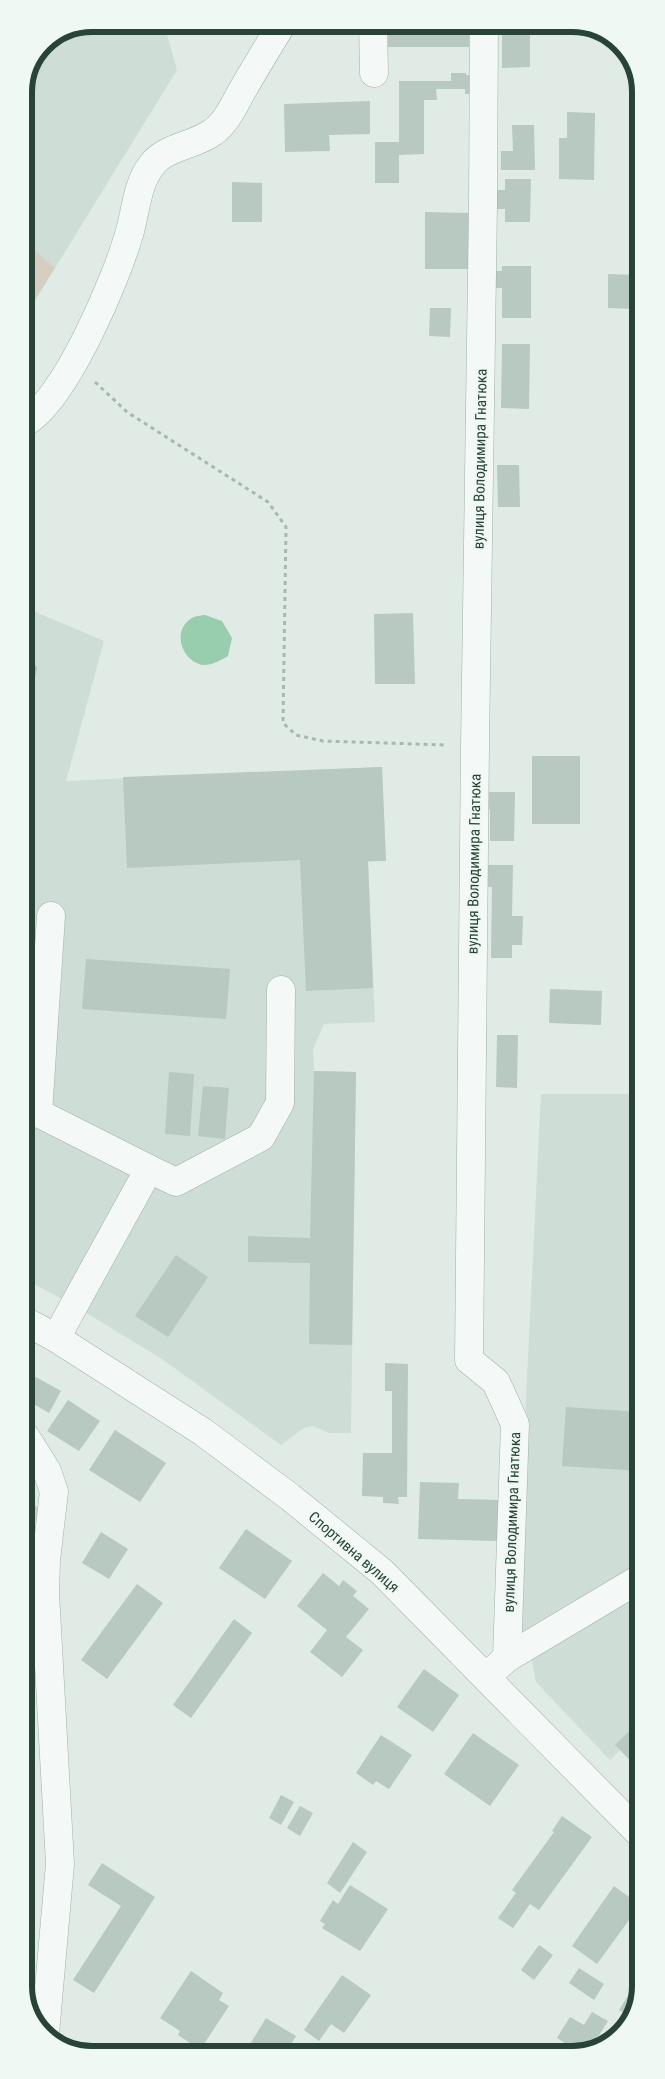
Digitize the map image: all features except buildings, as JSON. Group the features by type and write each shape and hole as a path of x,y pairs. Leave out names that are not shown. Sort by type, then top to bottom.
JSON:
{"street":[{"path":"32,416 43,407 64,380 74,363 118,269 130,230 140,186 151,165 167,153 213,132 227,116 277,32"},
{"path":"373,33 374,73"},
{"name":"вулиця Володимира Гнатюка","path":"484,33 484,205 475,746 469,1360 496,1382 515,1424 507,1658"},
{"path":"51,916 38,1113 176,1182 261,1137 280,1103 281,990"},
{"path":"56,1338 149,1169"},
{"name":"Спортивна вулиця","path":"32,1324 203,1432 290,1497 382,1572 632,1826"},
{"path":"32,1447 47,1470 54,1492 46,1560 45,1593 60,1864 46,2024"},
{"path":"486,1677 507,1658 632,1583"}],"path":[{"path":"74,363 127,412 268,502 286,527 283,723 296,735 323,741 475,746"}],"shaded area":[{"path":"92,32 166,32 177,70 55,268 32,248 32,92 37,70 50,50 70,37"},
{"path":"32,248 55,268 32,305"},
{"path":"32,610 104,641 66,781 382,767 386,861 368,862 375,1022 324,1024 313,1049 314,1071 356,1072 351,1433 329,1433 313,1426 304,1428 281,1445 162,1359 75,1306 32,1283"},
{"path":"205,615 222,621 232,638 228,656 212,664 202,665 194,662 188,656 181,643 181,635 187,622 194,617"},
{"path":"32,660 37,668 32,694"},
{"path":"541,1094 632,1094 632,1762 620,1750 610,1760 536,1682 531,1657 514,1641"},
{"path":"32,1506 39,1508 32,1535"}]}
